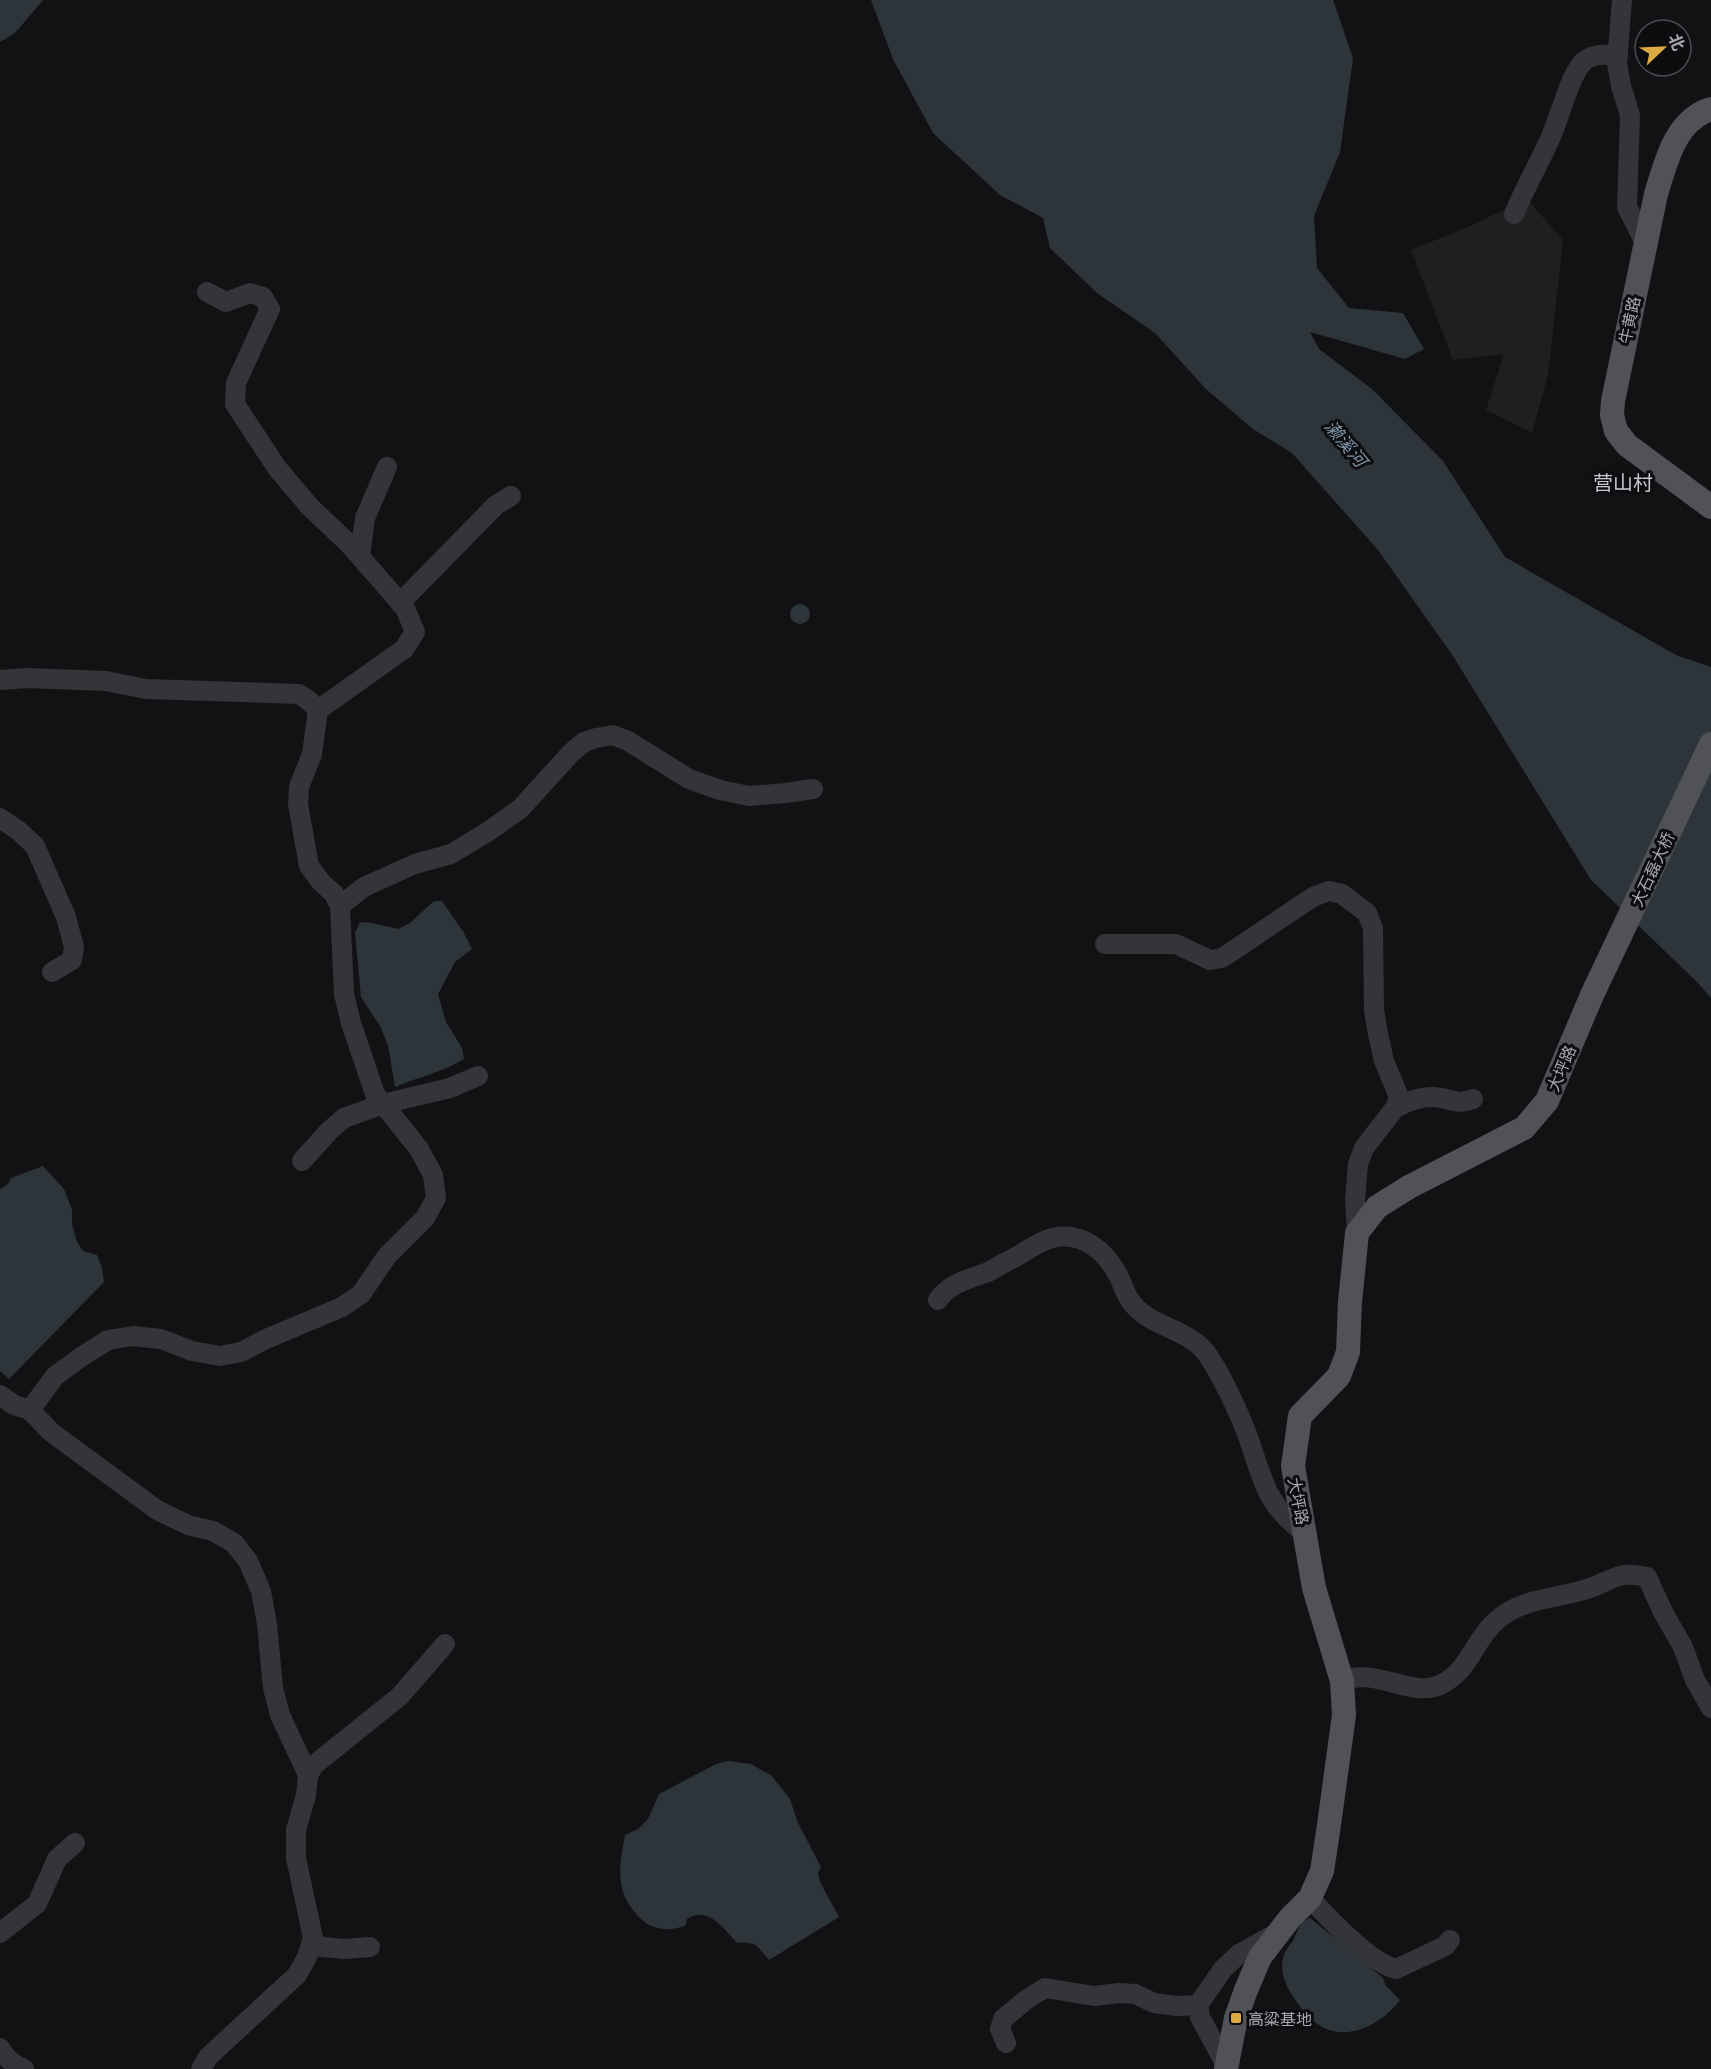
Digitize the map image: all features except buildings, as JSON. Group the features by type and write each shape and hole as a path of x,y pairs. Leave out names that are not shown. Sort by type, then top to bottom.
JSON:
{"main road":[{"name":"牛黄路","path":"1711,109 1696,115 1687,122 1674,143 1654,201 1612,415 1616,431 1627,445 1711,507"},
{"name":"大石磊大桥","path":"1592,994 1711,744"},
{"name":"大坪路","path":"1226,2067 1236,2018 1260,1957 1290,1918 1310,1898 1322,1871 1344,1715 1342,1681 1314,1588 1293,1466 1300,1416 1339,1376 1348,1352 1357,1233 1377,1207 1408,1187 1524,1128 1547,1101 1592,994"}],"street":[{"path":"1622,0 1618,55 1620,86 1630,115 1627,207 1645,243"},
{"path":"1514,214 1536,165 1549,143 1571,83 1583,61 1598,54 1618,55"},
{"path":"30,1410 55,1376 108,1340 133,1336 161,1339 192,1351 220,1356 241,1352 342,1307 361,1294 387,1256 425,1218 436,1198 433,1175 419,1149 375,1094 351,1023 344,994 340,906 334,894 309,866 298,804 299,787 312,754 318,710 404,649 415,632 405,608 360,556 309,507 277,468 235,404 236,383 270,309 263,297 250,293 226,302 207,292"},
{"path":"360,556 366,518 387,467"},
{"path":"400,603 496,506 511,496"},
{"path":"0,680 27,678 106,681 146,689 299,694 318,710"},
{"path":"340,906 364,887 415,864 452,854 489,831 520,809 571,753 584,742 596,738 613,735 628,741 689,779 720,790 749,795 786,794 813,789"},
{"path":"0,818 36,846 66,917 74,947 72,960 52,972"},
{"path":"1105,944 1176,944 1210,960 1222,958 1313,897 1329,891 1342,894 1367,913 1373,928 1374,1010 1384,1061 1399,1097 1395,1108 1364,1148 1358,1164 1355,1200 1357,1233"},
{"path":"302,1161 344,1118 383,1104 450,1088 478,1076"},
{"path":"1395,1108 1422,1098 1433,1097 1463,1103 1473,1099"},
{"path":"938,1300 944,1290 990,1271 1053,1238 1070,1237 1090,1243 1105,1256 1118,1274 1132,1304 1148,1317 1199,1344 1209,1357 1247,1433 1264,1487 1282,1515 1305,1533"},
{"path":"0,1395 14,1405 30,1410 51,1432 157,1510 188,1525 213,1531 234,1543 248,1561 261,1591 275,1697 280,1715 308,1775"},
{"path":"1342,1681 1354,1676 1372,1677 1422,1689 1437,1687 1466,1665 1483,1635 1506,1613 1520,1606 1590,1588 1623,1575 1635,1574 1647,1577 1652,1585 1663,1612 1683,1647 1695,1680 1711,1708"},
{"path":"201,2069 208,2057 297,1975 307,1957 313,1938 296,1858 297,1830 306,1796 308,1775 314,1765 400,1696 445,1644"},
{"path":"0,1933 37,1904 57,1859 75,1843"},
{"path":"1310,1898 1354,1942 1386,1966 1396,1970 1445,1946 1450,1941"},
{"path":"1226,2067 1200,2018 1198,2005 1223,1970 1239,1954 1280,1932"},
{"path":"310,1946 370,1947"},
{"path":"1006,2043 1000,2030 1004,2019 1027,1999 1045,1988 1094,1996 1119,1993 1135,1995 1154,2003 1177,2006 1198,2005"},
{"path":"0,2048 17,2066 24,2069"}],"shaded area":[{"path":"1527,199 1563,240 1548,375 1532,433 1486,410 1504,354 1453,360 1411,250 1468,227"}],"water":[{"path":"0,0 43,0 15,33 0,42"},
{"name":"濑溪河","path":"871,0 1333,0 1353,58 1340,152 1314,216 1317,268 1349,308 1403,313 1424,349 1405,359 1310,332 1319,349 1372,389 1443,461 1505,557 1676,655 1711,667 1711,998 1591,880 1453,656 1378,550 1292,453 1253,429 1206,389 1155,333 1097,293 1050,248 1043,218 1000,195 933,133 893,59"},
{"path":"796,604 804,604 810,610 810,618 804,624 796,624 790,618 790,610"},
{"path":"434,901 442,901 472,949 455,962 438,994 446,1022 462,1048 464,1059 395,1087 388,1045 380,1026 361,997 355,933 360,922 398,929 410,923"},
{"path":"43,1166 64,1189 72,1210 72,1224 77,1242 83,1251 97,1255 104,1282 9,1379 0,1371 0,1189 8,1184 11,1178"},
{"path":"728,1761 751,1764 772,1776 790,1799 798,1823 821,1867 818,1873 820,1882 839,1917 769,1960 756,1946 737,1943 715,1920 709,1917 695,1915 687,1919 685,1926 673,1929 651,1926 632,1909 622,1890 620,1870 625,1835 638,1829 648,1819 659,1794 716,1764"},
{"path":"1310,1918 1383,1978 1386,1986 1400,2000 1384,2017 1363,2028 1341,2032 1319,2025 1299,2005 1286,1983 1283,1960 1299,1927"}],"place":[{"name":"高粱基地","path":"1236,2018"}],"district":[{"name":"营山村","path":"1623,482"}]}
